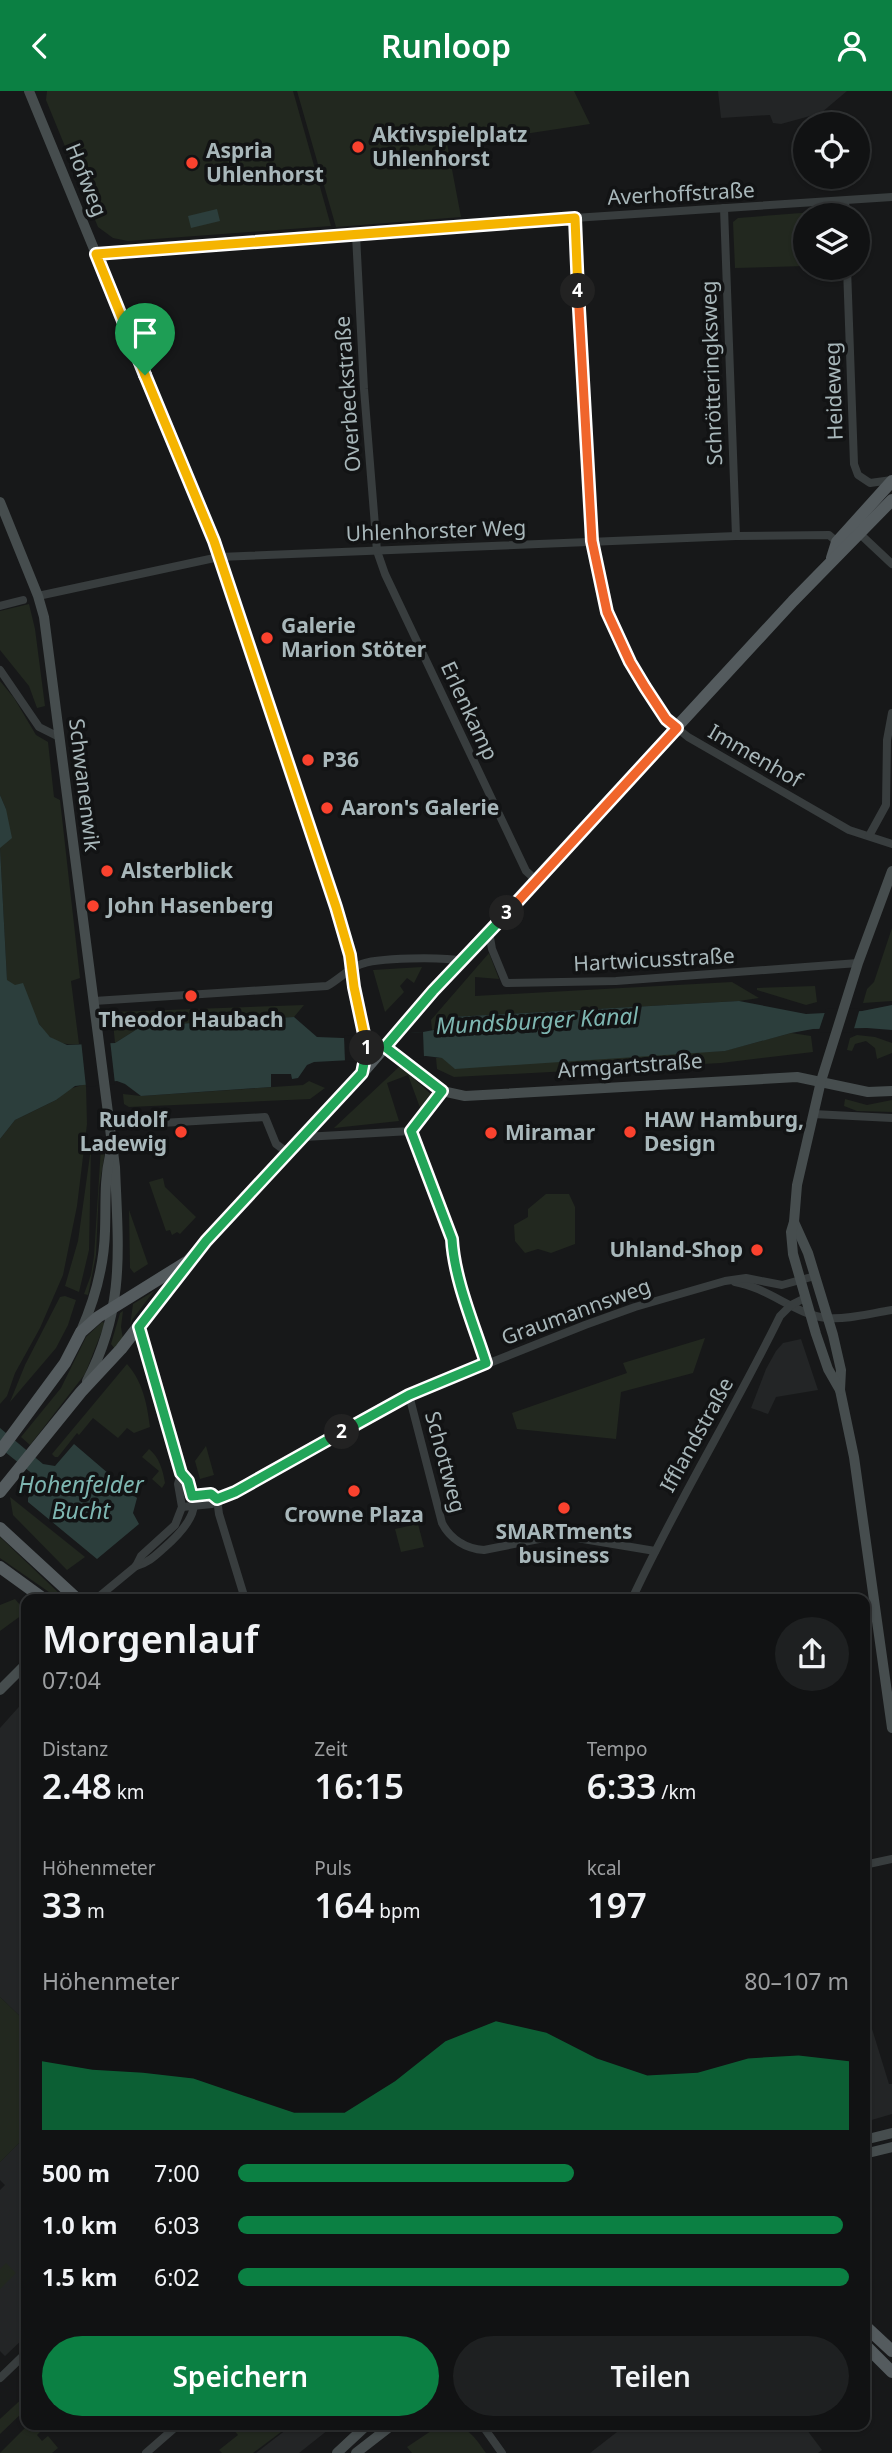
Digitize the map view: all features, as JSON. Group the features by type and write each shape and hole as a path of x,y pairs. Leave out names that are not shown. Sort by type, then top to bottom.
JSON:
{"main road":[{"name":"Hofweg","path":"29,91 219,557 336,907 353,968 354,987 365,1035 367,1065"},
{"path":"832,558 836,542 892,480"},
{"path":"81,1332 98,1317 188,1261 832,558 860,534 892,500"},
{"name":"Schwanenwik","path":"0,502 44,617 115,1167 118,1252 114,1307 105,1345 81,1392"},
{"path":"840,1390 828,1369 791,1244 797,1185 821,1081 858,963 892,871"},
{"path":"385,1047 442,1091"},
{"name":"Armgartstraße","path":"442,1091 465,1096 797,1077 868,1092 892,1091"},
{"name":"Schwanenwik","path":"0,1451 65,1363 95,1299 106,1231 106,1174 111,1145"},
{"path":"794,1221 815,1276 841,1370 840,1390 855,1468 892,1728"},
{"name":"Schwanenwik","path":"1,1491 81,1392 139,1327 188,1261"},
{"path":"0,1528 72,1594"},
{"path":"0,1567 37,1594"},
{"path":"0,1690 21,1669"},
{"path":"870,2138 892,2133"},
{"path":"870,2152 892,2147"},
{"path":"870,2331 892,2351"},
{"path":"870,2350 892,2372"},
{"path":"337,2453 362,2430"},
{"path":"356,2453 386,2430"}],"street":[{"name":"Averhoffstraße","path":"96,254 892,197"},
{"name":"Schrötteringksweg","path":"724,208 736,536"},
{"name":"Immenhof","path":"575,218 592,541 607,612 635,670 666,719 677,728 849,830 892,844"},
{"name":"Overbeckstraße","path":"355,235 377,551"},
{"name":"Heideweg","path":"847,280 854,464 858,475 870,483 892,480"},
{"path":"860,534 892,564"},
{"name":"Uhlenhorster Weg","path":"38,596 219,557 736,536 829,535 836,542"},
{"name":"Erlenkamp","path":"377,551 385,574 526,871 537,880"},
{"path":"0,606 23,600"},
{"path":"0,670 39,727 59,737"},
{"path":"869,836 886,805 887,740 892,713"},
{"name":"Hartwicusstraße","path":"489,932 492,949 506,983 662,978 858,963"},
{"path":"94,1001 327,986 367,962 446,957 463,961"},
{"path":"301,1137 411,1131 442,1091"},
{"path":"813,1114 892,1118"},
{"path":"110,1126 265,1117 276,1144 287,1151"},
{"path":"411,1131 452,1239 457,1271 486,1363"},
{"name":"Graumannsweg","path":"183,1507 212,1504 409,1395 635,1307 725,1281 746,1278 782,1285 815,1276"},
{"name":"Graumannsweg","path":"725,1281 747,1284 810,1314 828,1318 892,1310"},
{"name":"Graumannsweg","path":"747,1284 754,1292 773,1300 780,1310 780,1315"},
{"name":"Ifflandstraße","path":"634,1594 654,1551 736,1403 780,1315 805,1298"},
{"path":"102,1594 136,1566 146,1563 183,1532 191,1520 193,1506 188,1481 181,1473 139,1327"},
{"name":"Schottweg","path":"409,1395 442,1523 458,1542 484,1550 559,1535 654,1551"},
{"path":"136,1566 141,1556 175,1525 183,1507 178,1484 181,1473"},
{"path":"182,1497 211,1494 217,1499 243,1594"},
{"path":"870,1864 892,1859"},
{"path":"2,2372 21,2357"},
{"path":"146,2453 172,2430"},
{"path":"486,2430 502,2453"}],"shaded area":[{"name":"Aspria Uhlenhorst","path":"47,91 293,91 331,226 128,241 113,238 98,227 46,100"},
{"path":"297,91 574,91 590,124 447,143 461,217 336,227"},
{"path":"718,91 847,91 822,112 793,112 793,121 781,124 773,123 770,115 721,118"},
{"path":"793,214 793,266 735,268 733,222 738,218"},
{"path":"29,604 45,706 37,708 29,686 0,650 0,611"},
{"path":"0,681 14,698 36,735 48,742 54,797 60,800 80,978 71,981 79,1044 64,1043 52,1038 37,1020 25,998 7,981 0,848 6,809 0,795"},
{"path":"892,928 892,1001 863,1003 867,989 874,982"},
{"path":"489,953 499,979 475,977 475,996 732,982 759,998 452,1017 439,1029 432,1030 431,1020"},
{"path":"422,967 414,983 407,978 400,986 404,992 385,1012 373,970"},
{"path":"815,986 817,1002 806,1005 757,990 757,988"},
{"path":"304,1005 294,1017 142,1026 115,1043 112,1012"},
{"path":"791,1033 811,1036 813,1052 721,1063 454,1077 437,1069 436,1058 724,1051"},
{"path":"857,1035 892,1043 892,1053 877,1059 875,1048 866,1041 855,1044 852,1051 847,1050 850,1038"},
{"path":"400,1066 434,1097 422,1113 408,1075 387,1083 399,1121 334,1128"},
{"path":"309,1081 325,1088 310,1099 129,1107 124,1104 123,1094 141,1096 303,1085"},
{"path":"86,1084 87,1124 77,1206 63,1275 40,1328 15,1373 7,1396 0,1404 0,1139 15,1120 56,1100 69,1089"},
{"path":"845,1099 867,1105 892,1100 892,1112 857,1111 844,1106"},
{"path":"106,1146 99,1188 96,1255 88,1295 84,1294 94,1256 101,1147"},
{"path":"91,1148 89,1250 79,1292 65,1286 78,1241"},
{"path":"163,1178 165,1187 196,1217 180,1234 177,1232 172,1235 170,1230 166,1231 149,1182"},
{"path":"546,1194 569,1194 575,1207 575,1244 551,1253 538,1249 525,1253 515,1241 514,1225 528,1217 528,1209"},
{"path":"129,1210 148,1264 134,1273 130,1268"},
{"path":"154,1291 132,1320 130,1326 133,1304"},
{"path":"60,1297 76,1300 68,1325 56,1348 10,1402 25,1365"},
{"path":"123,1311 123,1339 115,1349 111,1344 120,1313"},
{"path":"102,1322 105,1323 85,1374 30,1445 21,1437 61,1388 86,1337"},
{"path":"705,1338 693,1373 621,1392 616,1439 517,1429 512,1413 627,1373 623,1363"},
{"path":"801,1339 818,1390 776,1397 768,1414 751,1408 776,1351 783,1343"},
{"path":"127,1364 141,1386 150,1427 134,1433 127,1428 118,1438 93,1418 58,1457 55,1457 52,1454"},
{"path":"206,1446 214,1475 200,1479 195,1461"},
{"path":"149,1449 162,1469 165,1483 162,1488 152,1479 159,1471 142,1457"},
{"path":"10,1497 85,1557 67,1570 13,1515"},
{"path":"418,1524 424,1547 401,1552 395,1529"},
{"path":"0,1537 60,1594 52,1594 0,1558"},
{"path":"15,1599 21,1606 21,1616 0,1631 0,1605"},
{"path":"21,1705 21,2017 0,1997 0,1728"},
{"path":"0,1997 21,2017 21,2141 0,2162"},
{"path":"870,2022 889,2084 892,2084 892,2114 870,2121"},
{"path":"21,2141 21,2341 5,2356 0,2351 0,2190 5,2185 0,2180 0,2162"},
{"path":"6,2263 16,2273 0,2289 0,2269"},
{"path":"21,2400 21,2414 0,2434 0,2419"},
{"path":"23,2430 40,2430 37,2435 42,2441 48,2436 58,2448 52,2453 0,2453"},
{"path":"234,2430 284,2430 253,2453 222,2453 219,2450 238,2435"},
{"path":"286,2430 328,2430 299,2453 256,2453"},
{"path":"432,2430 465,2430 486,2453 412,2453 407,2447"},
{"path":"620,2430 807,2430 822,2450 818,2453 590,2453"}],"water":[{"path":"217,209 220,221 191,228 188,216"},
{"path":"0,795 12,838 0,848"},
{"name":"Mundsburger Kanal","path":"0,848 7,980 15,985 23,983 39,1024 50,1037 67,1045 115,1043 142,1026 294,1017 317,1037 343,1038 439,1029 452,1017 739,1001 806,1014 862,1011 892,1005 892,1030 813,1029 725,1051 455,1069 442,1058 426,1056 314,1062 307,1065 298,1078 292,1079 291,1074 271,1074 271,1087 141,1096 117,1081 75,1086 56,1100 15,1120 0,1139"},
{"name":"Hohenfelder Bucht","path":"0,1428 43,1464 55,1466 74,1444 137,1498 133,1513 139,1524 97,1559 28,1502 38,1484 34,1475 0,1448"}],"pier":[{"path":"860,1008 853,1032 818,1033 826,1009"},
{"path":"423,1032 424,1058 345,1062 344,1036"},
{"path":"81,1040 110,1040 115,1084 86,1087"}],"place":[{"name":"Aktivspielplatz Uhlenhorst","path":"358,147"},
{"name":"Aspria Uhlenhorst","path":"192,163"},
{"name":"Galerie Marion Stöter","path":"267,638"},
{"name":"P36","path":"308,760"},
{"name":"Aaron's Galerie","path":"327,808"},
{"name":"Alsterblick","path":"107,871"},
{"name":"John Hasenberg","path":"93,906"},
{"name":"Theodor Haubach","path":"191,996"},
{"name":"Rudolf Ladewig","path":"181,1132"},
{"name":"HAW Hamburg, Design","path":"630,1132"},
{"name":"Miramar","path":"491,1133"},
{"name":"Uhland-Shop","path":"757,1250"},
{"name":"Crowne Plaza","path":"354,1491"},
{"name":"SMARTments business","path":"564,1508"}],"route":[{"path":"575,218 592,541 607,612 645,687 666,719 677,728 433,991 385,1047 442,1091 411,1131 452,1239 457,1271 486,1363 409,1395 235,1492 217,1499 211,1494 192,1496 188,1481 181,1473 139,1327 188,1261 362,1073 367,1047 354,987 353,968 336,907 214,541 145,375 96,254 575,218"}]}
